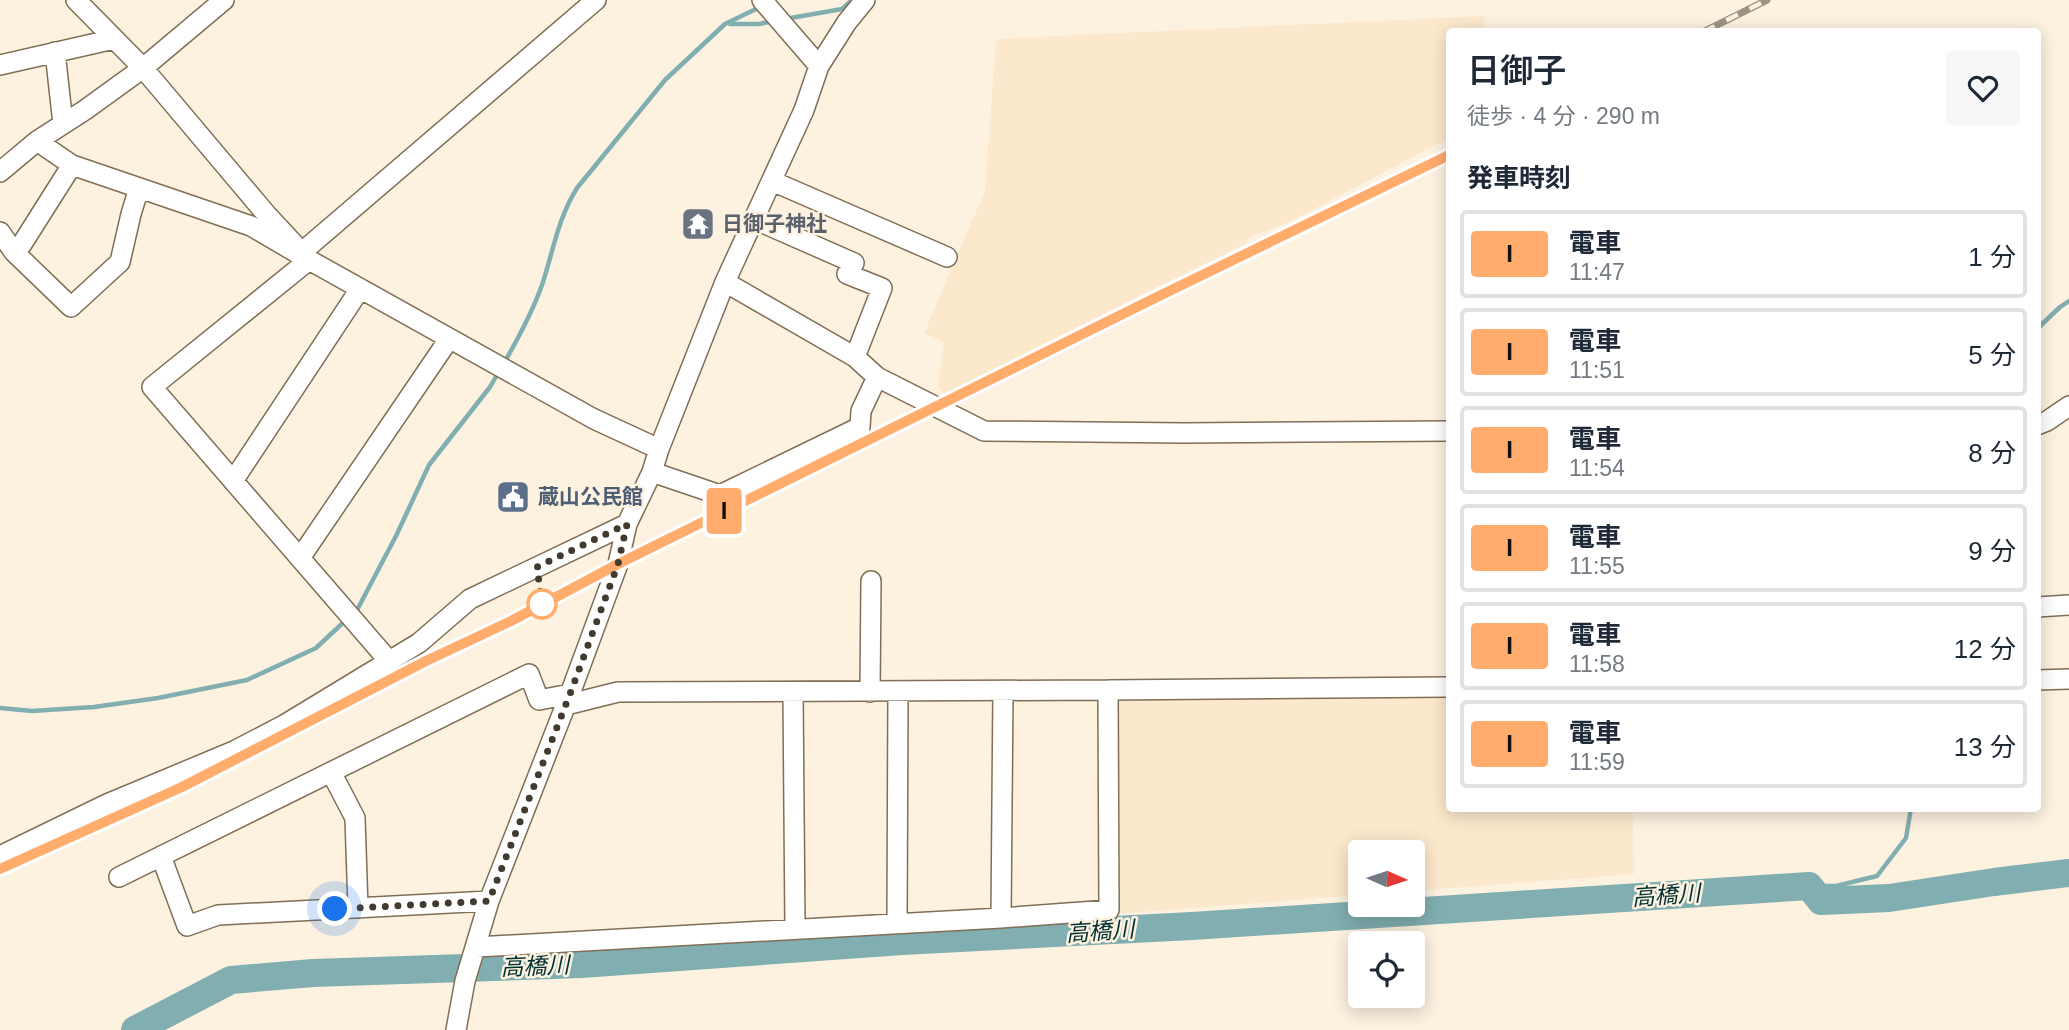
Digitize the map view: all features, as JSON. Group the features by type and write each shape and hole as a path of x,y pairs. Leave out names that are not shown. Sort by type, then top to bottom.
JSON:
{"street":[{"path":"76,0 143,68 305,256"},
{"path":"0,172 37,141 143,68 224,0"},
{"path":"389,661 152,387 596,0"},
{"path":"762,0 819,66"},
{"path":"456,1030 465,981 489,901 618,564 627,524 652,472 725,282 804,110 819,66 846,22 865,0"},
{"path":"0,65 114,39"},
{"path":"55,52 63,124"},
{"path":"37,141 72,165 251,226 508,372 594,419 659,449"},
{"path":"14,251 22,244 72,165"},
{"path":"772,181 947,257"},
{"path":"0,232 14,251 71,307 120,262 139,188"},
{"path":"754,219 854,263 847,274 882,288 855,358"},
{"path":"725,282 855,358 877,377 984,431 1446,431"},
{"path":"233,481 360,289"},
{"path":"300,558 449,339"},
{"path":"652,472 720,495 860,427 861,411 877,377"},
{"path":"2041,423 2069,407"},
{"path":"0,856 107,804 234,751 419,643 470,599 627,524"},
{"path":"870,692 871,581"},
{"path":"2041,607 2069,605"},
{"path":"119,877 529,674 539,700 618,692 1446,687"},
{"path":"2041,680 2069,679"},
{"path":"475,951 795,928 1109,910 1108,690"},
{"path":"897,923 898,691"},
{"path":"1001,918 1003,691"},
{"path":"793,693 795,928"},
{"path":"331,772 355,818 358,908"},
{"path":"161,856 187,926 218,915 489,901"}],"shaded area":[{"path":"1484,16 1485,28 1446,28 1446,140 1291,221 1250,237 1246,243 944,394 938,385 944,342 924,333 985,191 996,39"},
{"path":"1446,696 1446,812 1633,812 1634,874 1425,890 1425,840 1348,840 1348,896 1114,914 1114,707 1124,697"}],"waterway":[{"path":"785,19 842,9 851,1"},
{"path":"504,363 534,305 560,223 577,188 665,80 725,24 760,7"},
{"path":"730,24 773,21"},
{"path":"2041,325 2069,301"},
{"path":"353,613 396,536 429,465 498,373"},
{"path":"0,708 32,711 94,707 158,698 247,680 316,648 347,619"},
{"path":"1809,886 1836,886 1877,876 1906,838 1910,812"},
{"name":"高橋川","path":"135,1030 231,980 313,973 581,964 902,941 1192,926 1809,886 1821,901 1889,898 2069,873"}],"railway":[{"path":"1711,28 1767,0"},
{"path":"0,869 182,787 618,564 1446,156"}],"train":[{"name":"I","path":"0,869 182,787 618,564 1446,156"}],"place":[{"name":"日御子神社","path":"698,224"},
{"name":"蔵山公民館","path":"513,497"}],"route":[{"path":"335,909 489,901 618,564 627,524 537,567 542,604"}]}
